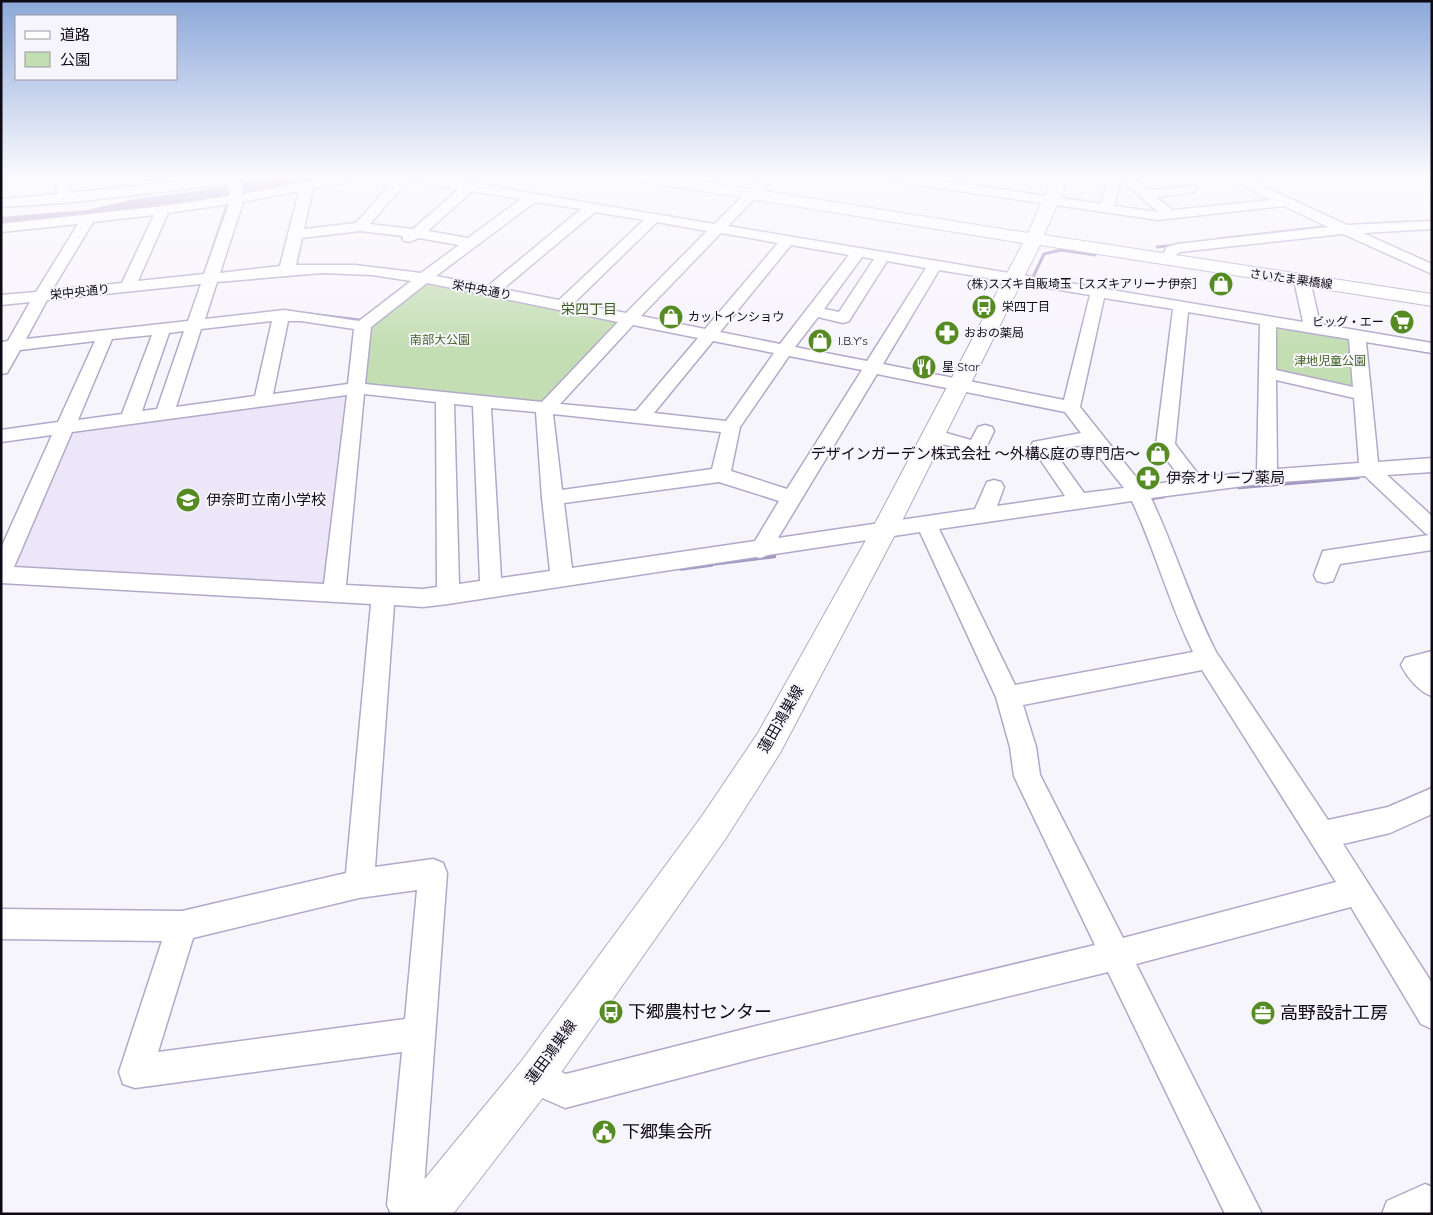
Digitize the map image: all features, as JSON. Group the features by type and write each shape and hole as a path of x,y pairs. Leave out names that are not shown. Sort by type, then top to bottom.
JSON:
{"main road":[{"name":"さいたま栗橋線","path":"1022,234 1432,300"},
{"name":"さいたま栗橋線","path":"1035,236 1170,254 1432,294"},
{"name":"蓮田鴻巣線","path":"425,1214 534,1077 714,827 769,743 884,532 1035,236"}],"street":[{"path":"1,369 8,346 79,234"},
{"path":"128,287 152,234"},
{"path":"165,413 222,234"},
{"path":"287,270 297,234"},
{"path":"403,246 415,234"},
{"path":"420,234 471,243"},
{"path":"334,594 363,326 374,315 483,234"},
{"path":"491,292 560,234"},
{"path":"562,306 638,234"},
{"path":"562,578 544,415 546,408 629,319 714,234"},
{"path":"752,234 1098,292 1181,308 1432,348"},
{"path":"1170,254 1172,250 1177,248 1281,234"},
{"path":"1354,234 1432,270"},
{"path":"640,418 788,240"},
{"path":"720,475 730,427 785,349 858,252"},
{"path":"814,311 843,318 883,256"},
{"path":"760,550 935,265"},
{"name":"栄中央通り","path":"1,300 287,270 350,268 424,278 785,349 1071,408"},
{"path":"1302,280 1313,329"},
{"path":"1098,292 1071,408 1139,494 1158,535 1194,631 1208,659 1429,1004"},
{"path":"1181,308 1165,445 1197,486"},
{"path":"8,346 284,315 363,326"},
{"path":"263,399 280,320 284,315"},
{"path":"1267,476 1268,322"},
{"path":"130,418 163,328"},
{"path":"106,335 1,574 423,598 884,532 987,514 1267,476 1432,465"},
{"path":"1357,336 1369,469 1432,528"},
{"path":"1267,373 1362,394"},
{"path":"1,436 263,399 356,388 730,427"},
{"path":"445,397 448,595"},
{"path":"482,400 491,589"},
{"path":"932,435 977,448 985,431"},
{"path":"1079,501 1040,446 1094,437"},
{"path":"552,498 720,475 791,498"},
{"path":"987,514 985,510 994,487"},
{"path":"926,524 1008,697 1023,747 1027,776 1244,1214"},
{"path":"1325,575 1331,557 1432,542"},
{"path":"359,884 384,597"},
{"path":"1008,697 1208,659"},
{"path":"1432,661 1413,665 1432,686"},
{"path":"1322,835 1390,820 1432,801"},
{"path":"1,924 182,926 359,884 433,873 405,1205 411,1214"},
{"path":"534,1077 565,1091 756,1042 1115,955 1358,892"},
{"path":"182,926 135,1072 420,1033"}],"shaded area":[{"name":"伊奈町立南小学校","path":"345,393 348,396 327,584 10,568 70,433 77,429"}],"green space":[{"name":"南部大公園","path":"422,283 616,322 618,325 542,402 361,383 370,322"},
{"name":"津地児童公園","path":"1275,325 1351,340 1359,392 1277,374"}],"waterway":[{"path":"206,269 218,234"},
{"path":"1218,239 1265,234"},
{"path":"1157,247 1178,245"},
{"path":"1038,280 1033,277 1044,254 1061,250 1095,255"},
{"path":"302,313 359,320"},
{"path":"1239,487 1358,477"},
{"path":"1145,499 1164,496"},
{"path":"701,565 774,556"},
{"path":"681,568 711,564"}],"place":[{"name":"(株)スズキ自販埼玉［スズキアリーナ伊奈］","path":"1221,284"},
{"name":"栄四丁目","path":"984,307"},
{"name":"カットインショウ","path":"671,317"},
{"name":"ビッグ・エー","path":"1402,322"},
{"name":"おおの薬局","path":"947,333"},
{"name":"I.B.Y's","path":"820,341"},
{"name":"星 Star","path":"924,367"},
{"name":"デザインガーデン株式会社 ～外構&庭の専門店～","path":"1158,454"},
{"name":"伊奈オリーブ薬局","path":"1148,478"},
{"name":"伊奈町立南小学校","path":"188,500"},
{"name":"下郷農村センター","path":"611,1012"},
{"name":"高野設計工房","path":"1263,1013"},
{"name":"下郷集会所","path":"604,1132"}],"district":[{"name":"栄四丁目","path":"589,309"}]}
